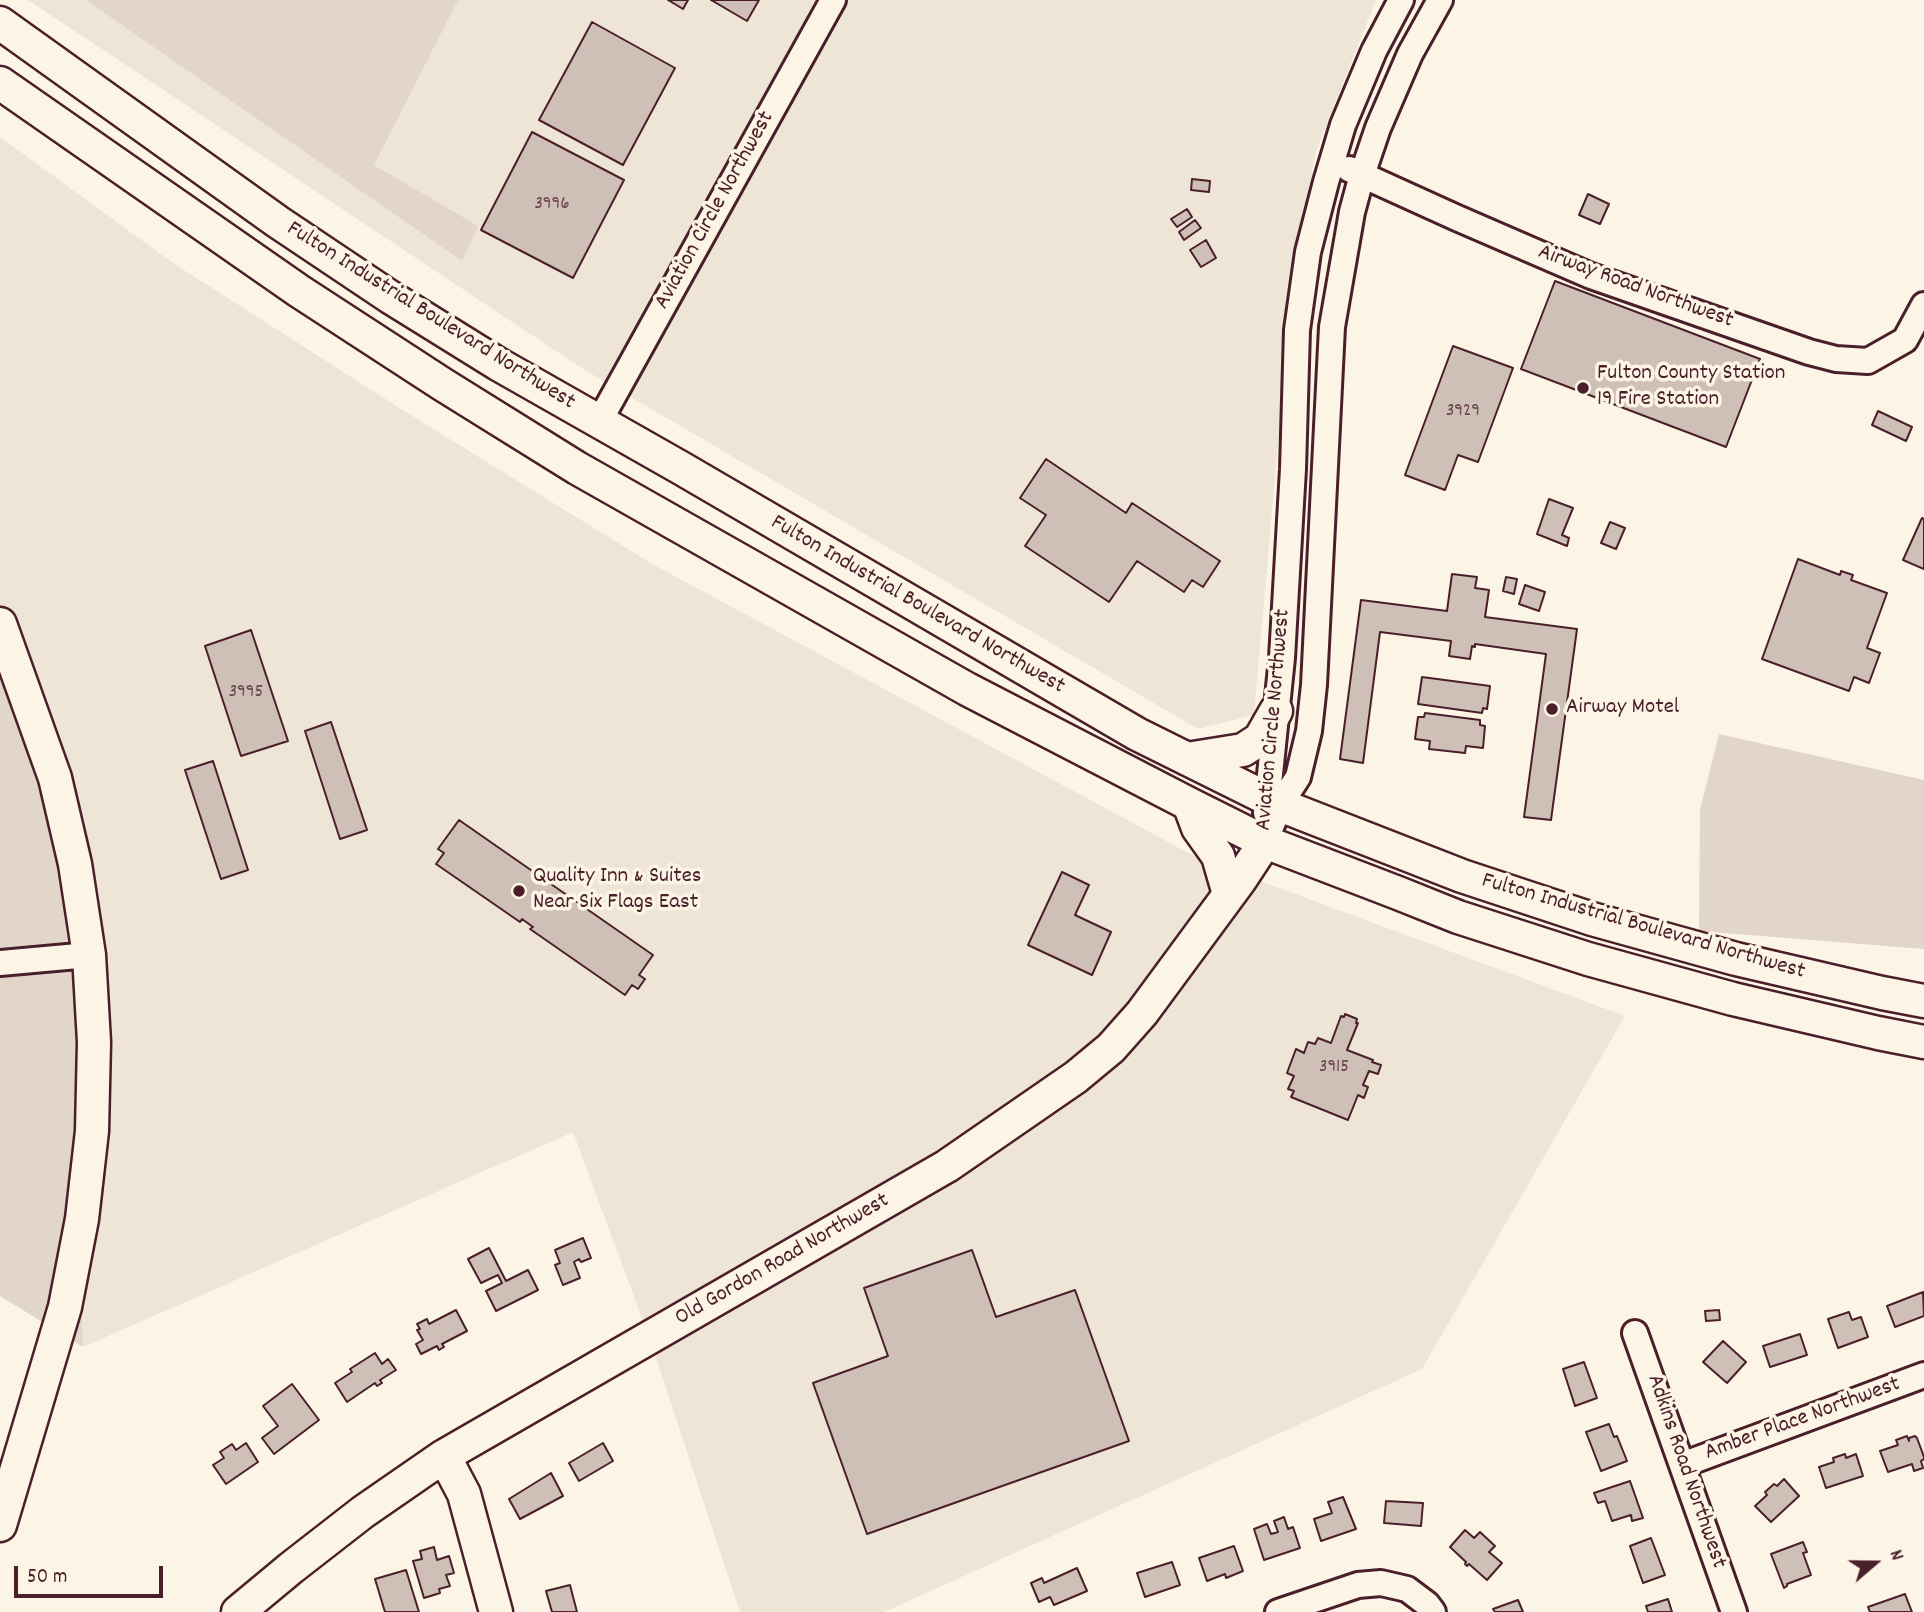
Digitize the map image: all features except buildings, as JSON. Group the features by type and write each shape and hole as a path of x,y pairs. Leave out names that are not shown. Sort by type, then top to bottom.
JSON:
{"main road":[{"name":"Fulton Industrial Boulevard Northwest","path":"0,23 278,222 390,297 498,364 1137,734 1273,801 1462,876 1592,919 1736,959 1924,1001"},
{"name":"Fulton Industrial Boulevard Northwest","path":"6,91 299,291 578,468 955,683 1265,842 1458,917 1588,959 1732,999 1878,1034 1924,1042"},
{"path":"0,624 55,778 75,864 89,955 94,1042 92,1131 82,1220 65,1307 0,1525"},
{"path":"1187,759 1243,750 1260,740 1276,711"},
{"path":"1189,804 1198,828 1218,856 1229,894"},
{"name":"Old Gordon Road Northwest","path":"238,1612 290,1567 444,1456 947,1166 1076,1077 1111,1048 1142,1013 1265,842"},
{"path":"444,1456 464,1494 496,1612"}],"street":[{"name":"Aviation Circle Northwest","path":"599,422 833,0"},
{"name":"Aviation Circle Northwest","path":"1265,842 1273,801 1276,711 1282,658 1293,469 1297,330 1308,252 1343,125 1374,51 1401,0"},
{"name":"Aviation Circle Northwest","path":"1273,801 1298,776 1309,731 1314,685 1332,327 1352,212 1378,128 1410,54 1440,0"},
{"name":"Airway Road Northwest","path":"1332,162 1591,276 1836,359 1868,361 1905,340 1924,305"},
{"path":"0,963 89,955"},
{"name":"Adkins Road Northwest","path":"1635,1333 1734,1612"},
{"name":"Amber Place Northwest","path":"1682,1465 1924,1376"},
{"path":"1278,1612 1358,1585 1381,1583 1407,1589 1433,1612"}],"shaded area":[{"path":"28,0 1376,0 1316,151 1293,273 1254,715 1198,729 583,369"},
{"path":"86,0 458,0 374,165 478,226 462,261"},
{"path":"0,137 173,263 409,414 654,565 1198,858 1625,1016 1422,1369 884,1612 740,1612 650,1340 573,1132 83,1347 79,1242 0,668"},
{"path":"0,668 54,814 94,1022 79,1242 83,1347 0,1296"},
{"path":"1719,734 1924,780 1924,949 1699,931 1700,810"}],"place":[{"name":"Fulton County Station 19 Fire Station","path":"1583,388"},
{"name":"Airway Motel","path":"1552,709"},
{"name":"Quality Inn & Suites Near Six Flags East","path":"519,891"}]}
